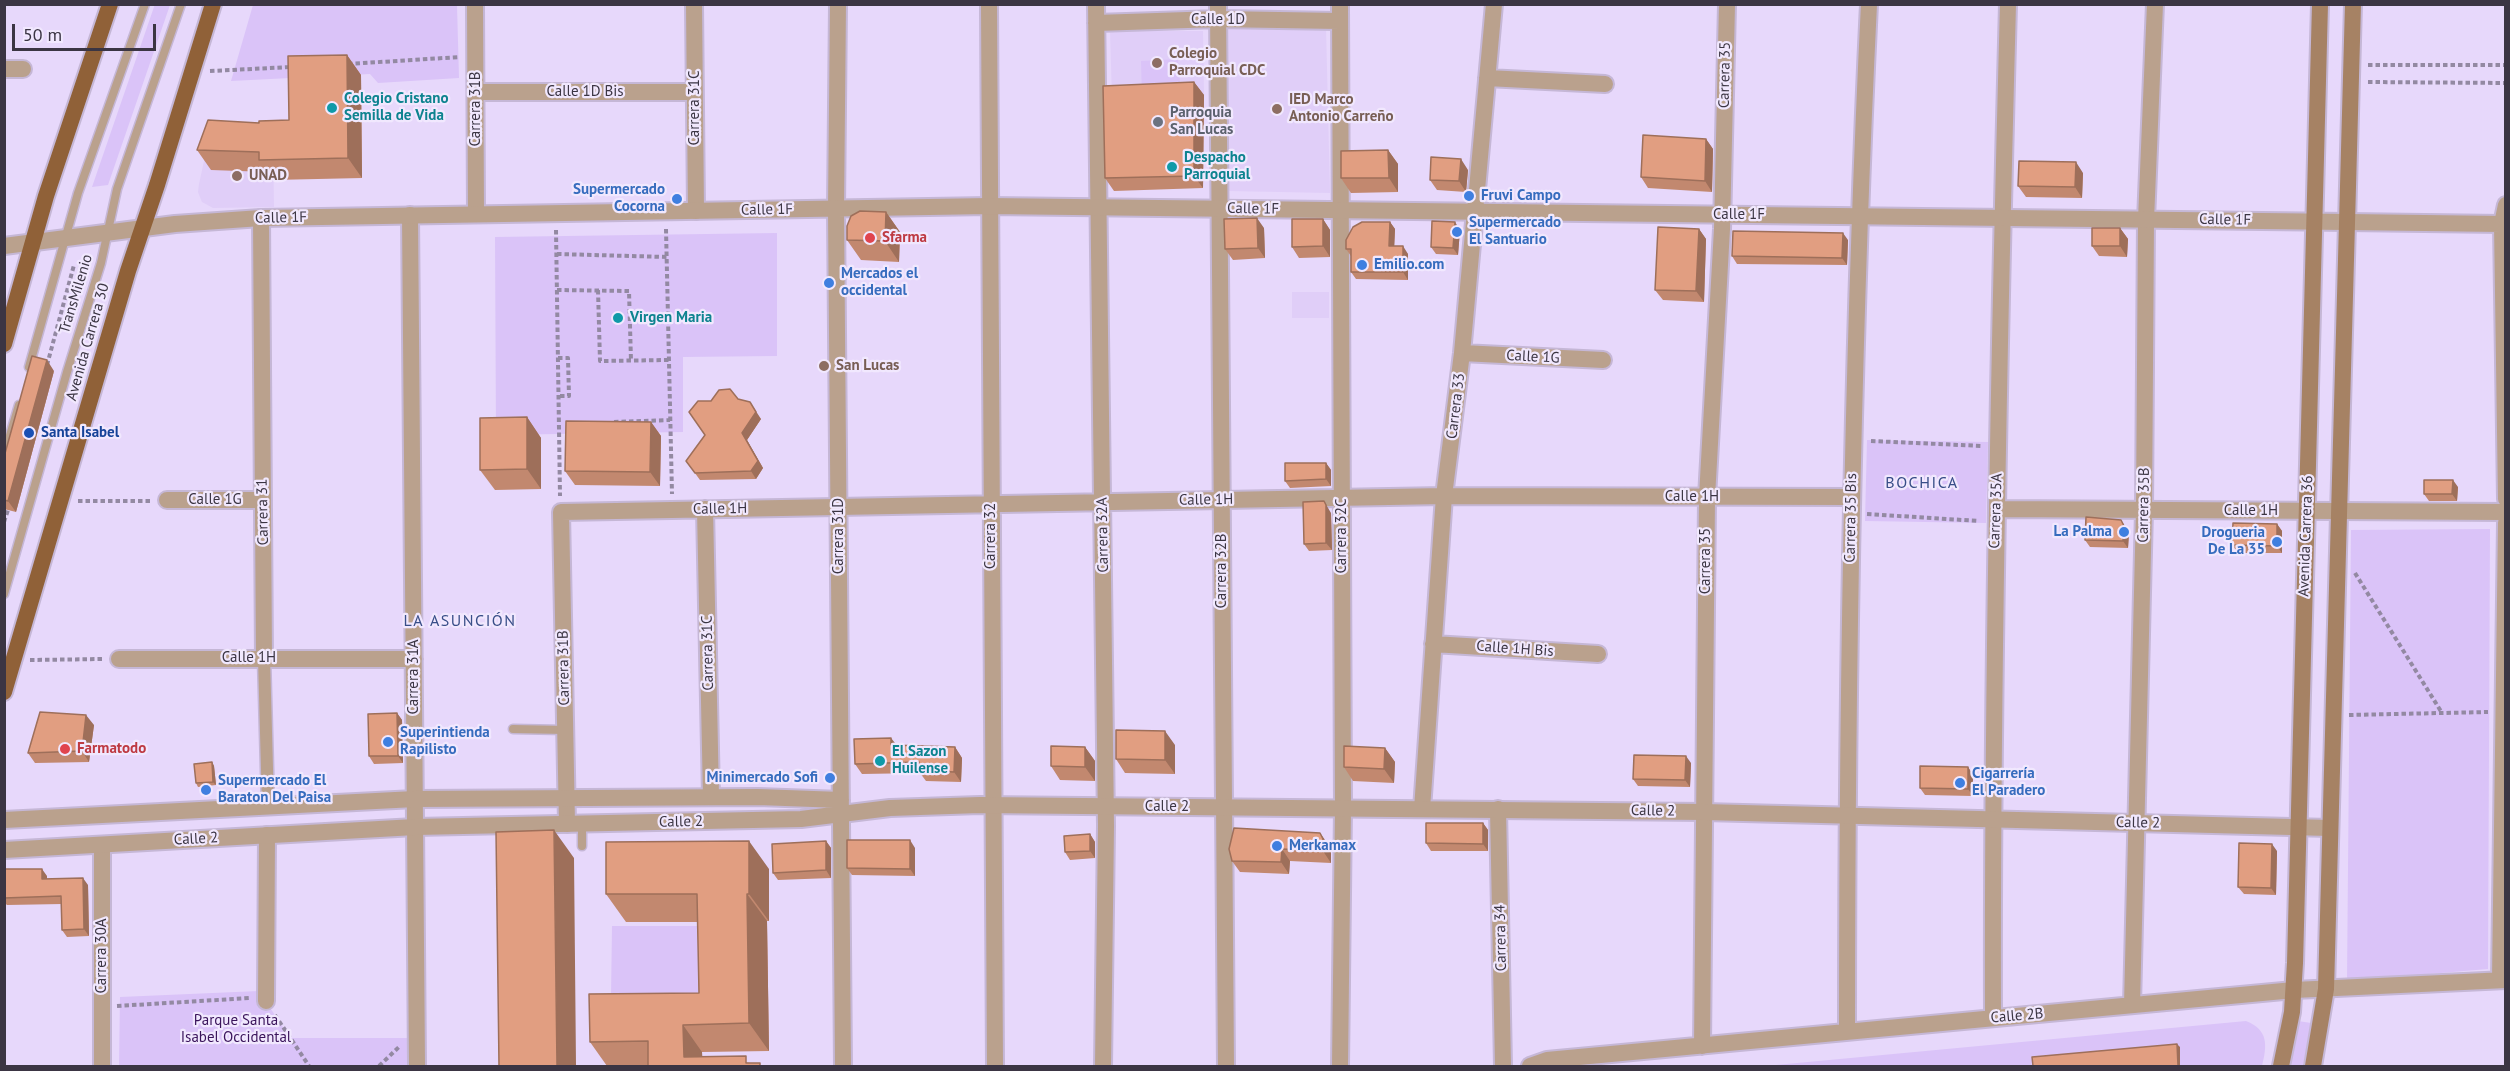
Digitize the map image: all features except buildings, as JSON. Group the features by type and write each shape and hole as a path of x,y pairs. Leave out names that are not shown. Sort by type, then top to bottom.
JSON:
{"highway":[{"path":"4,344 31,243 110,4"},
{"name":"Avenida Carrera 30","path":"4,692 142,228 213,4"}],"main road":[{"name":"Avenida Carrera 36","path":"2281,1066 2290,1027 2294,990 2320,4"},
{"name":"Avenida Carrera 36","path":"2313,1066 2326,989 2353,4"}],"street":[{"name":"Carrera 31B","path":"475,4 476,214"},
{"name":"Carrera 31C","path":"694,4 696,211"},
{"name":"Carrera 31D","path":"838,4 836,209 843,1066"},
{"name":"Carrera 32","path":"989,4 995,1066"},
{"name":"Carrera 32A","path":"1096,4 1101,208 1106,806 1103,1066"},
{"name":"Carrera 33","path":"1422,809 1444,496 1462,353 1494,4"},
{"name":"Carrera 35","path":"1702,1046 1707,497 1722,215 1726,4"},
{"name":"Carrera 35 Bis","path":"1847,1032 1847,816 1852,441 1869,4"},
{"name":"Carrera 35A","path":"1993,1018 1992,819 1996,515 2008,4"},
{"name":"Carrera 35B","path":"2132,1005 2144,510 2146,220 2155,4"},
{"name":"Calle 1D","path":"1096,23 1218,12 1340,13"},
{"name":"Carrera 32B","path":"1218,12 1226,1066"},
{"name":"Carrera 32C","path":"1340,13 1343,808 1340,1066"},
{"path":"4,69 23,69"},
{"path":"1487,78 1605,84"},
{"name":"Calle 1D Bis","path":"476,92 694,92"},
{"path":"2505,205 2502,224 2505,499"},
{"name":"Calle 1F","path":"4,246 142,228 261,218 989,207 2502,224"},
{"name":"Carrera 31A","path":"410,215 417,1066"},
{"name":"Carrera 31","path":"261,218 264,658 268,807"},
{"name":"Calle 1G","path":"1462,353 1603,360"},
{"name":"Calle 1H","path":"561,512 1444,496 1707,497 1851,505"},
{"name":"Calle 1G","path":"167,500 263,500"},
{"name":"Carrera 31C","path":"705,509 711,797"},
{"name":"Calle 1H","path":"1996,515 2144,510 2505,512"},
{"name":"Carrera 31B","path":"561,512 567,798 575,824"},
{"path":"2503,980 2505,523"},
{"name":"Calle 1H Bis","path":"1433,644 1598,654"},
{"name":"Calle 1H","path":"119,659 414,659"},
{"name":"Calle 2","path":"4,820 415,799 711,797 841,807 890,808 1106,806 1498,809 2330,828"},
{"name":"Calle 2","path":"4,850 415,826 801,819 841,807"},
{"name":"Carrera 34","path":"1498,809 1503,1066"},
{"path":"266,999 267,835"},
{"name":"Carrera 30A","path":"102,845 102,1066"},
{"name":"Calle 2B","path":"1530,1066 1547,1060 2294,990 2503,980"}],"lane":[{"name":"TransMilenio","path":"27,374 78,193 145,4"},
{"name":"TransMilenio","path":"4,594 67,372 101,263 117,189 182,4"},
{"path":"4,456 22,394"},
{"path":"513,729 565,730"},
{"path":"575,824 582,846"}],"path":[{"path":"345,64 475,56"},
{"path":"2364,65 2505,65"},
{"path":"191,72 298,67"},
{"path":"2364,82 2505,83"},
{"path":"666,223 672,510"},
{"path":"556,226 561,512"},
{"path":"557,254 667,257"},
{"path":"67,265 84,264"},
{"path":"46,368 74,265"},
{"path":"557,290 629,291 631,361"},
{"path":"598,290 600,361 669,360"},
{"path":"558,358 568,358 569,377 569,396 559,396"},
{"path":"604,422 670,420"},
{"path":"559,424 570,424"},
{"path":"1852,441 1998,446"},
{"path":"60,501 167,500"},
{"path":"1851,505 1996,515"},
{"path":"4,522 8,510"},
{"path":"2352,569 2442,713"},
{"path":"13,660 119,659"},
{"path":"2348,715 2503,711"},
{"path":"102,1006 266,999 309,1066"}],"shaded area":[{"name":"IED Marco Antonio Carreño","path":"1225,27 1326,27 1330,193 1228,191"},
{"name":"Colegio Parroquial CDC","path":"1110,31 1203,31 1204,95 1112,99"},
{"name":"UNAD","path":"209,138 273,143 274,207 213,208 202,202 198,192"},
{"path":"1292,292 1329,292 1329,318 1292,318"}],"green space":[{"path":"155,4 170,5 108,185 92,187"},
{"path":"253,5 457,5 459,78 378,83 370,74 231,81"},
{"path":"1178,59 1181,95 1142,98 1141,61"},
{"path":"777,233 777,356 683,357 683,432 496,435 495,237"},
{"path":"1867,440 1988,442 1986,523 1865,521"},
{"path":"2490,529 2488,969 2347,981 2351,530"},
{"path":"612,926 713,926 713,997 611,997"},
{"name":"Parque Santa Isabel Occidental","path":"259,991 290,1038 408,1038 408,1066 119,1066 120,997"},
{"path":"2246,1021 2259,1029 2264,1039 2265,1052 2262,1066 1765,1066"},
{"path":"2298,1021 2311,1023 2303,1066 2290,1066"}],"place":[{"name":"Colegio Parroquial CDC","path":"1157,63"},
{"name":"Colegio Cristano Semilla de Vida","path":"332,108"},
{"name":"IED Marco Antonio Carreño","path":"1277,109"},
{"name":"Parroquia San Lucas","path":"1158,122"},
{"name":"Despacho Parroquial","path":"1172,167"},
{"name":"UNAD","path":"237,176"},
{"name":"Fruvi Campo","path":"1469,196"},
{"name":"Supermercado Cocorna","path":"677,199"},
{"name":"Supermercado El Santuario","path":"1457,232"},
{"name":"Sfarma","path":"870,238"},
{"name":"Emilio.com","path":"1362,265"},
{"name":"Mercados el occidental","path":"829,283"},
{"name":"Virgen Maria","path":"618,318"},
{"name":"San Lucas","path":"824,366"},
{"name":"Santa Isabel","path":"29,433"},
{"name":"La Palma","path":"2124,532"},
{"name":"Drogueria De La 35","path":"2277,542"},
{"name":"Superintienda Rapilisto","path":"388,742"},
{"name":"Farmatodo","path":"65,749"},
{"name":"El Sazon Huilense","path":"880,761"},
{"name":"Minimercado Sofi","path":"830,778"},
{"name":"Cigarrería El Paradero","path":"1960,783"},
{"name":"Supermercado El Baraton Del Paisa","path":"206,790"},
{"name":"Merkamax","path":"1277,846"}],"district":[{"name":"BOCHICA","path":"1922,483"},
{"name":"LA ASUNCIÓN","path":"460,621"}]}
